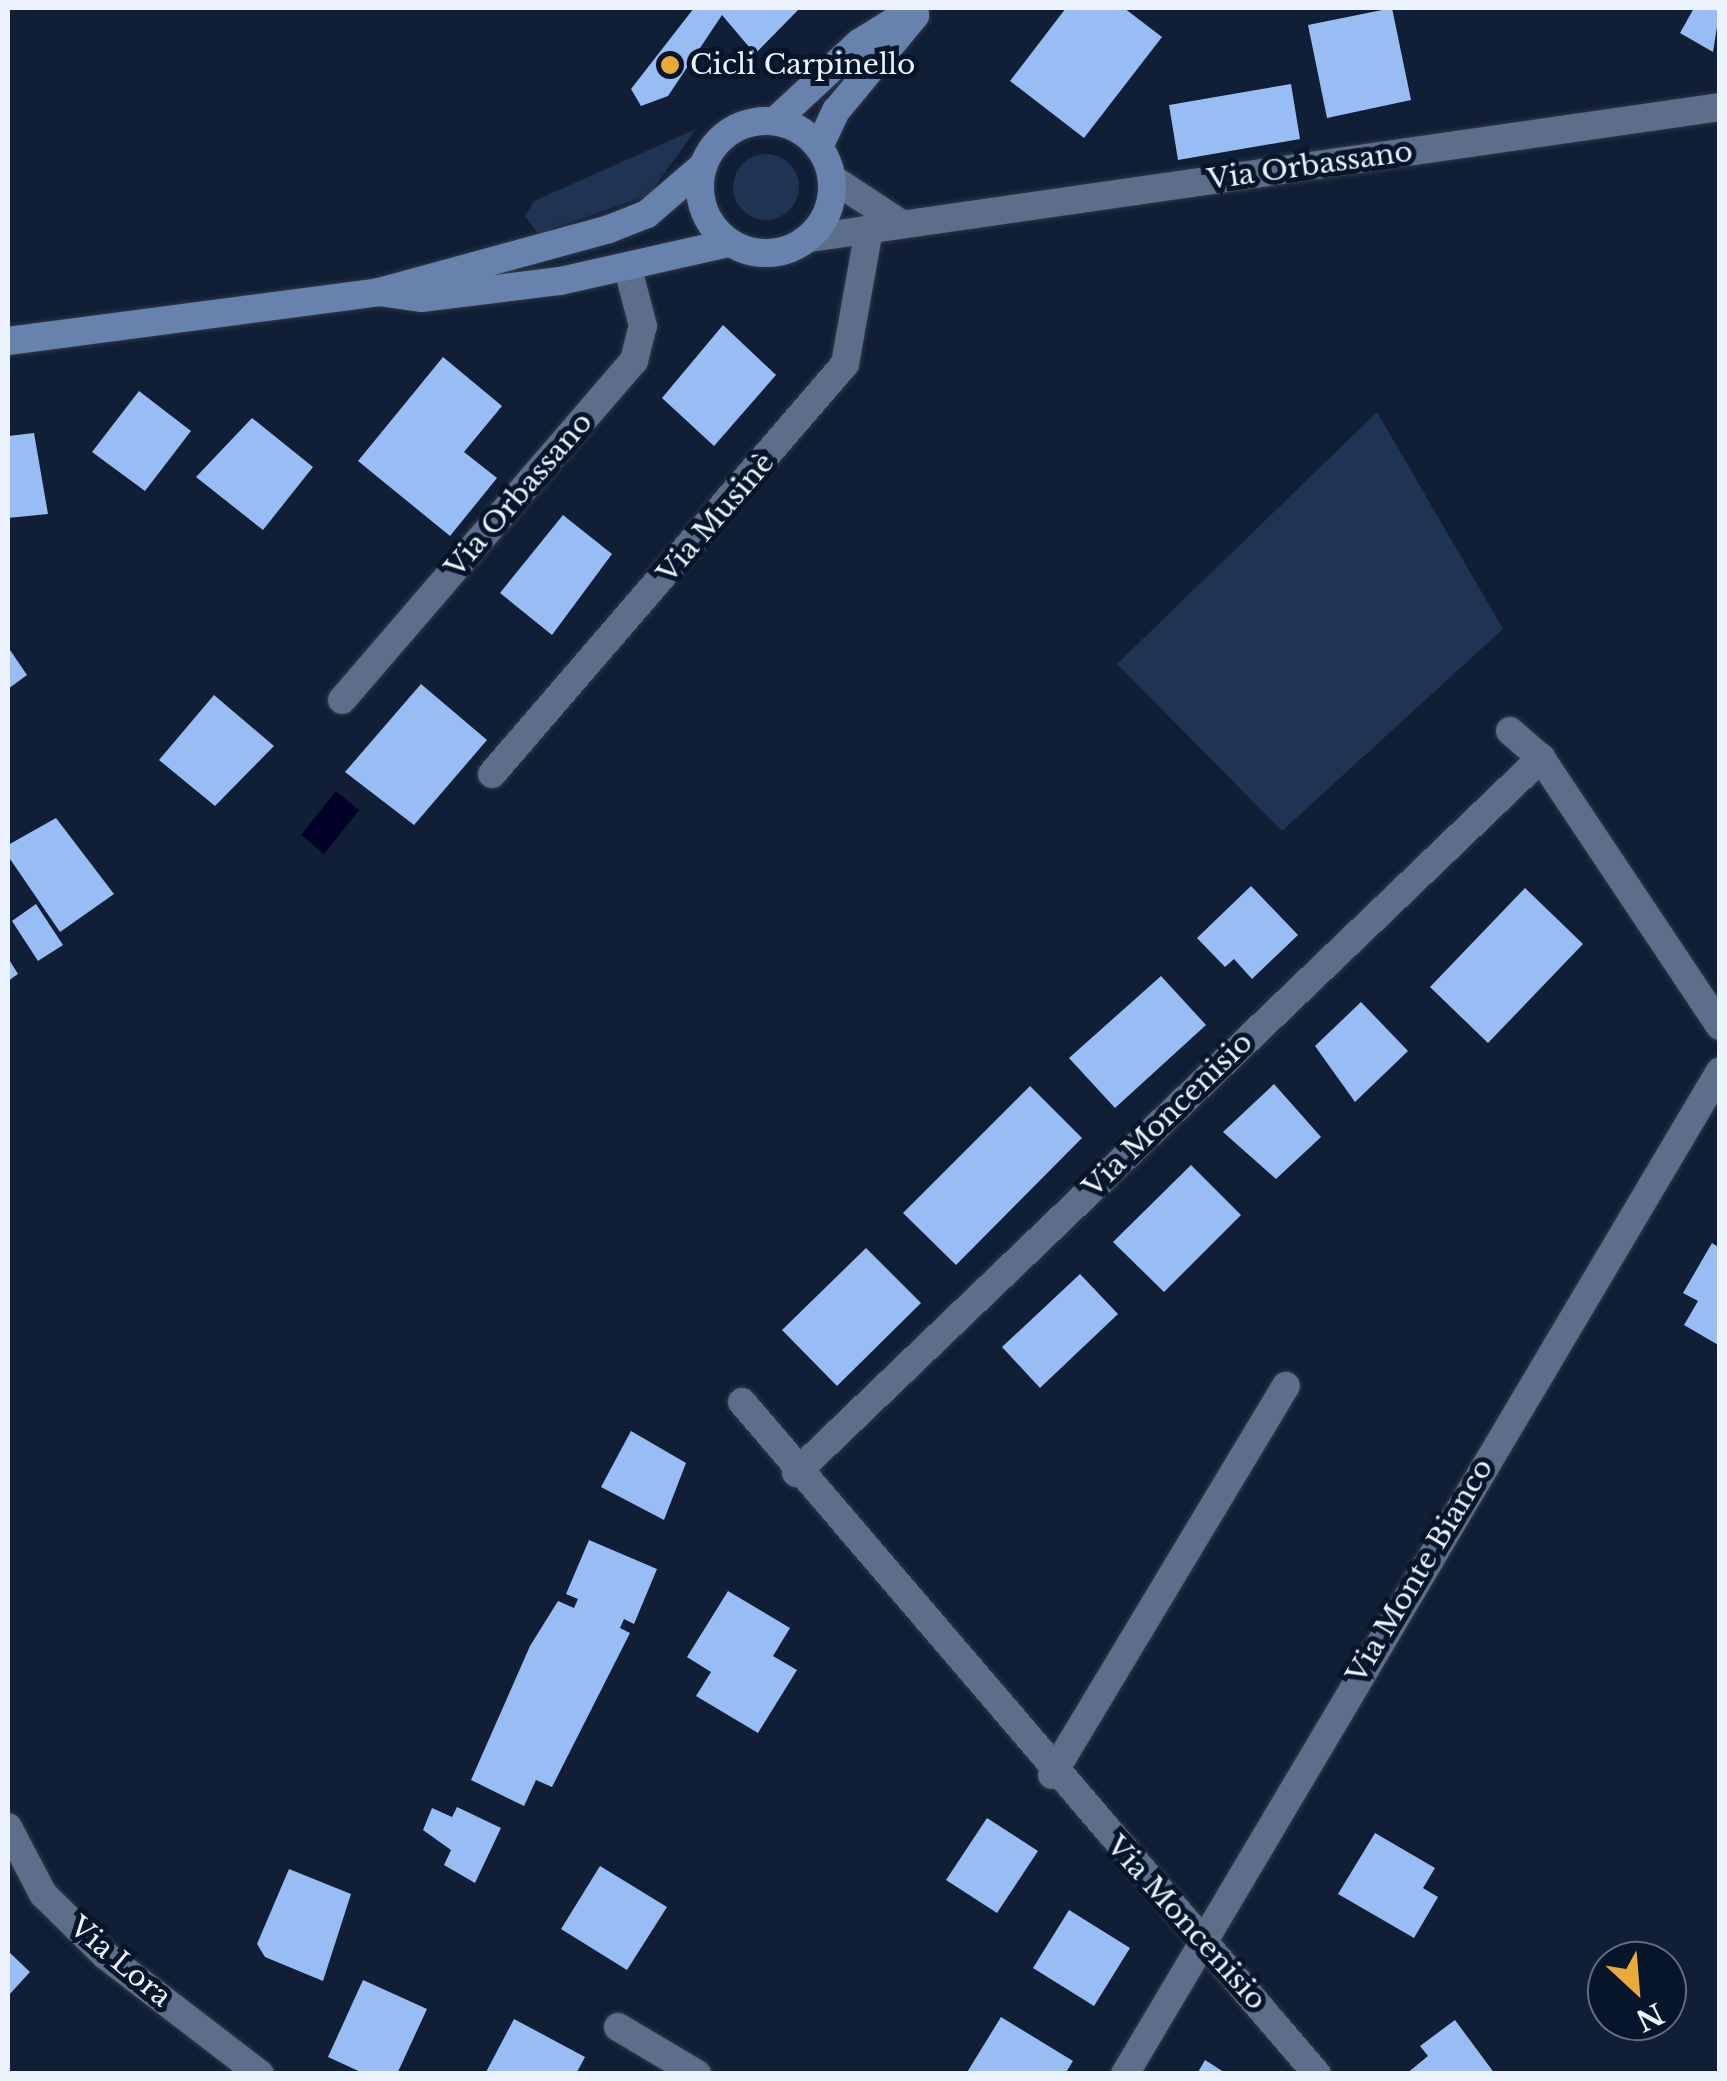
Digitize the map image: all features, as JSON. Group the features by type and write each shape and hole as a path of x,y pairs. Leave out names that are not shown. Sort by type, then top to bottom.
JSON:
{"main road":[{"path":"8,341 378,292 634,219 703,166 729,132 775,121 858,43 918,8"},
{"path":"819,147 836,111 918,8"},
{"path":"378,292 421,298 628,269 728,243 770,254 810,238 824,222 833,179 819,147 775,121"},
{"path":"703,166 702,209 728,243"}],"street":[{"name":"Via Orbassano","path":"810,238 1720,107"},
{"path":"833,179 900,223"},
{"name":"Via Musinè","path":"492,774 845,364 868,228"},
{"name":"Via Orbassano","path":"342,700 634,361 643,326 628,269"},
{"path":"1510,731 1541,758 1720,1026"},
{"name":"Via Moncenisio","path":"796,1473 1541,758"},
{"name":"Via Monte Bianco","path":"1125,2074 1201,1936 1720,1071"},
{"path":"1052,1775 1286,1386"},
{"name":"Via Moncenisio","path":"742,1402 796,1473 1052,1775 1201,1936 1316,2074"},
{"name":"Via Lora","path":"8,1828 43,1894 106,1956 260,2074"},
{"path":"618,2026 697,2074"}],"shaded area":[{"path":"696,129 649,195 538,234 525,216 534,201"},
{"path":"766,154 789,164 799,187 789,210 766,220 743,210 733,187 743,164"},
{"path":"1377,412 1503,629 1282,831 1117,664"},
{"path":"336,791 359,810 324,854 301,835"}],"building":[{"path":"694,8 800,8 755,54 722,15 668,96 641,106 631,89"},
{"path":"1066,8 1124,8 1162,37 1084,138 1010,81"},
{"path":"1392,8 1411,100 1327,118 1308,25"},
{"path":"1694,8 1720,8 1713,52 1680,33"},
{"path":"1291,84 1300,139 1178,160 1169,105"},
{"path":"723,325 776,375 714,446 662,398"},
{"path":"443,357 502,406 464,452 497,478 450,536 358,461"},
{"path":"139,391 191,431 145,491 92,452"},
{"path":"252,418 313,467 263,530 196,477"},
{"path":"34,433 48,514 8,518 8,436"},
{"path":"563,515 612,554 552,635 500,593"},
{"path":"8,647 27,675 8,689"},
{"path":"421,684 487,740 414,825 345,772"},
{"path":"214,695 274,746 215,806 159,760"},
{"path":"56,818 114,894 60,932 8,856 8,845"},
{"path":"1251,886 1298,935 1252,979 1234,959 1225,967 1197,938"},
{"path":"1525,888 1583,944 1488,1043 1430,987"},
{"path":"36,904 63,945 38,961 12,921"},
{"path":"8,958 18,974 8,981"},
{"path":"1161,976 1206,1025 1115,1108 1069,1058"},
{"path":"1361,1002 1408,1051 1355,1102 1315,1046"},
{"path":"1274,1084 1321,1137 1276,1179 1223,1132"},
{"path":"1030,1086 1082,1138 956,1265 903,1213"},
{"path":"1191,1165 1241,1215 1164,1292 1113,1242"},
{"path":"1712,1243 1720,1248 1720,1346 1684,1325 1698,1301 1683,1293"},
{"path":"866,1248 921,1303 837,1386 782,1330"},
{"path":"1080,1274 1118,1314 1040,1388 1002,1347"},
{"path":"631,1431 686,1463 664,1520 601,1487"},
{"path":"589,1540 657,1569 634,1624 624,1619 620,1628 630,1633 552,1787 536,1780 524,1806 471,1780 530,1646 558,1601 574,1608 578,1599 566,1594"},
{"path":"728,1591 790,1628 773,1656 797,1670 758,1733 696,1696 711,1672 687,1657"},
{"path":"457,1807 501,1828 475,1883 444,1865 451,1850 423,1830 432,1808 452,1817"},
{"path":"987,1818 1038,1851 997,1913 946,1880"},
{"path":"1375,1833 1435,1868 1423,1888 1438,1897 1414,1938 1338,1894"},
{"path":"600,1866 667,1907 627,1970 561,1929"},
{"path":"289,1869 351,1894 323,1981 265,1957 257,1944"},
{"path":"1069,1910 1130,1948 1094,2006 1033,1968"},
{"path":"8,1951 30,1972 8,1996"},
{"path":"363,1980 427,2009 397,2074 365,2074 328,2057"},
{"path":"1001,2017 1073,2061 1065,2074 966,2074"},
{"path":"514,2019 585,2057 576,2074 485,2074"},
{"path":"1455,2020 1495,2074 1406,2074 1428,2056 1420,2046"},
{"path":"1205,2060 1227,2074 1197,2074"}],"place":[{"name":"Cicli Carpinello","path":"670,65"}]}
